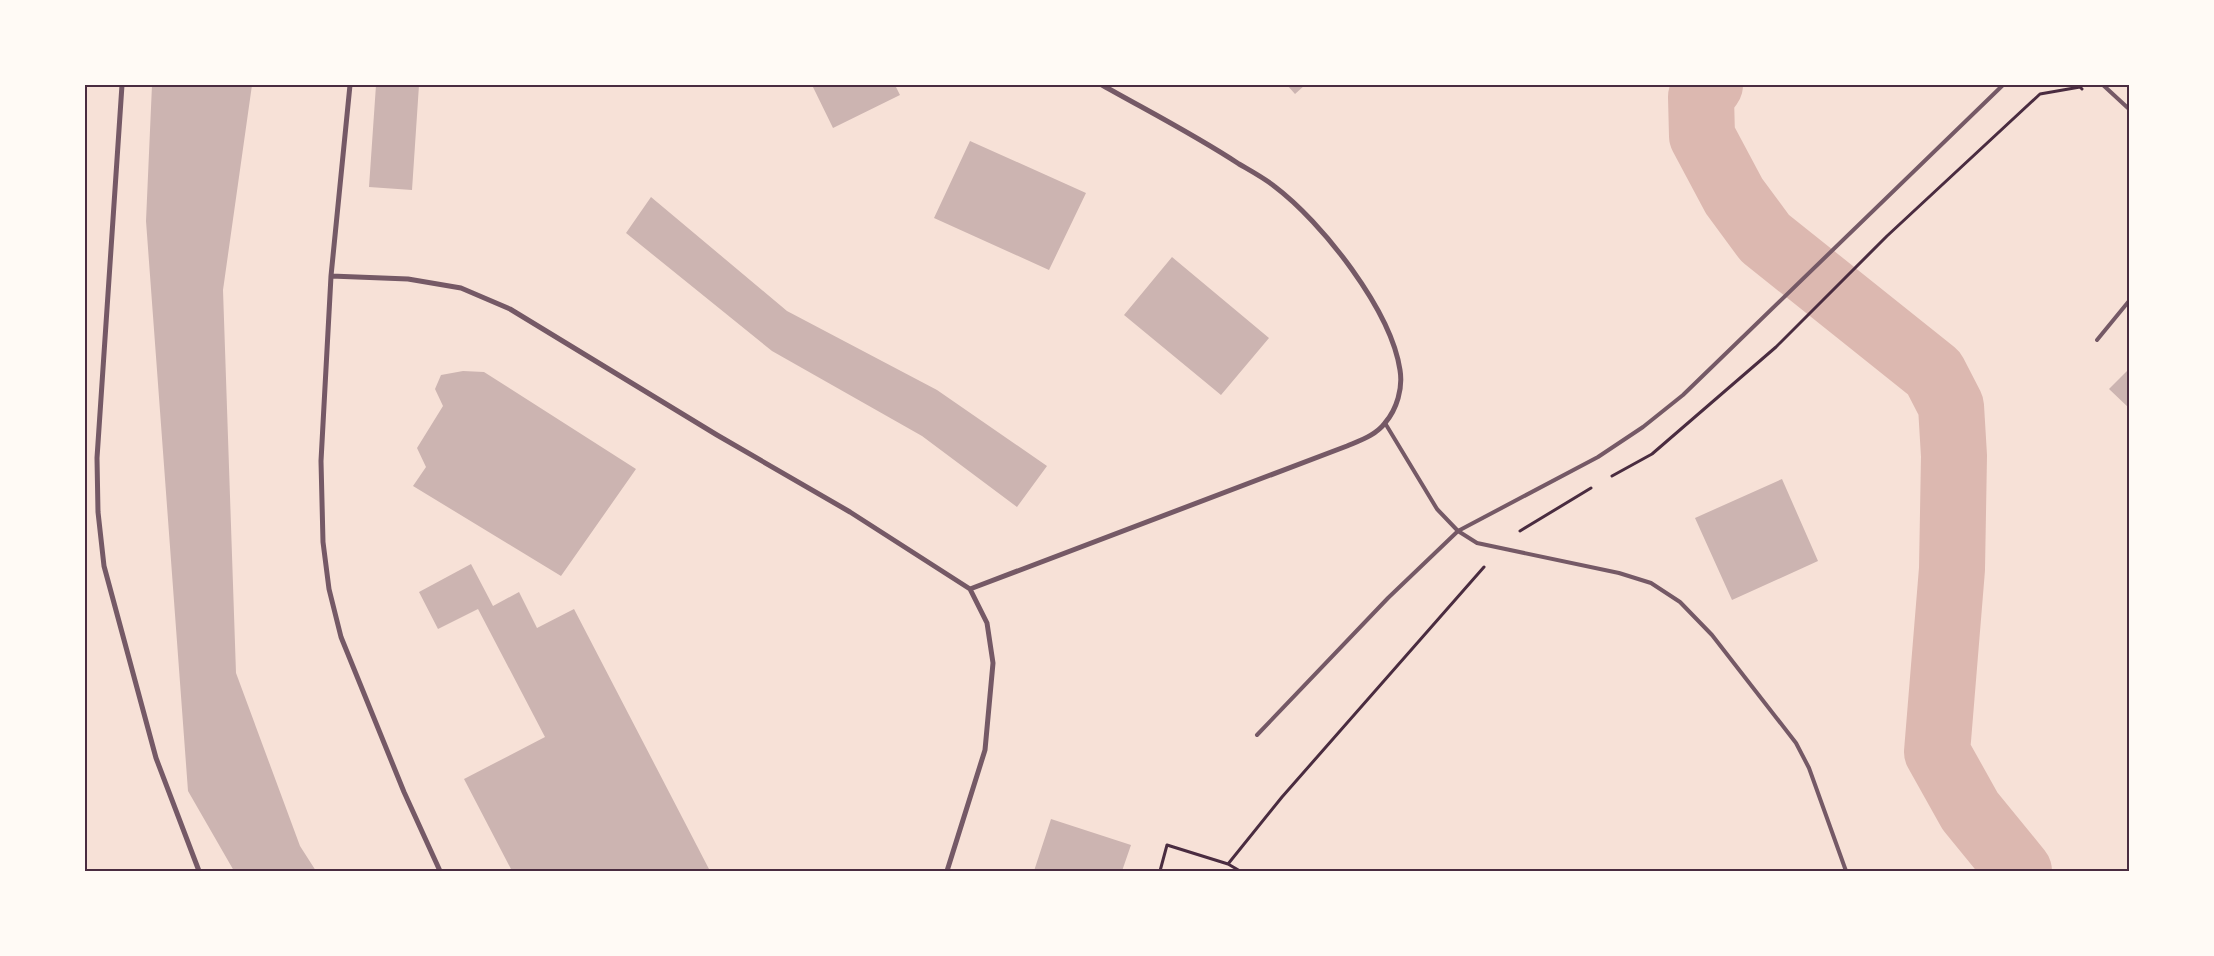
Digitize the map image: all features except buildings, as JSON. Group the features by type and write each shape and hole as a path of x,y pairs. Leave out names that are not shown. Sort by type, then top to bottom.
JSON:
{"street":[{"path":"122,85 97,458 98,512 104,566 156,758 199,871"},
{"path":"350,85 331,276 321,461 324,542 329,589 341,637 404,792 440,871"},
{"path":"970,589 1316,460 1373,434 1386,423 1395,408 1400,393 1401,371 1394,344 1360,282 1325,233 1274,186 1218,150 1102,85"},
{"path":"331,276 408,279 460,288 510,309 717,435 850,512 970,589 987,623 993,663 985,750 947,871"}],"lane":[{"path":"1257,735 1388,598 1458,531 1598,457 1642,427 1682,395 2004,85"},
{"path":"2103,85 2129,109"},
{"path":"2097,340 2129,301"},
{"path":"1386,423 1438,509 1458,531 1477,543 1619,573 1651,583 1680,602 1712,635 1796,743 1808,768 1846,871"}],"path":[{"path":"1604,481 1652,454 1776,347 1887,236 2040,94 2080,87 2087,94"},
{"path":"1228,864 1282,798 1500,548 1524,527 1596,485"},
{"path":"1160,871 1167,845 1228,864 1240,871"}],"waterway":[{"path":"1710,85 1701,97 1702,136 1734,196 1765,238 1934,373 1951,406 1954,456 1952,569 1937,752 1970,811 2019,871"}]}
